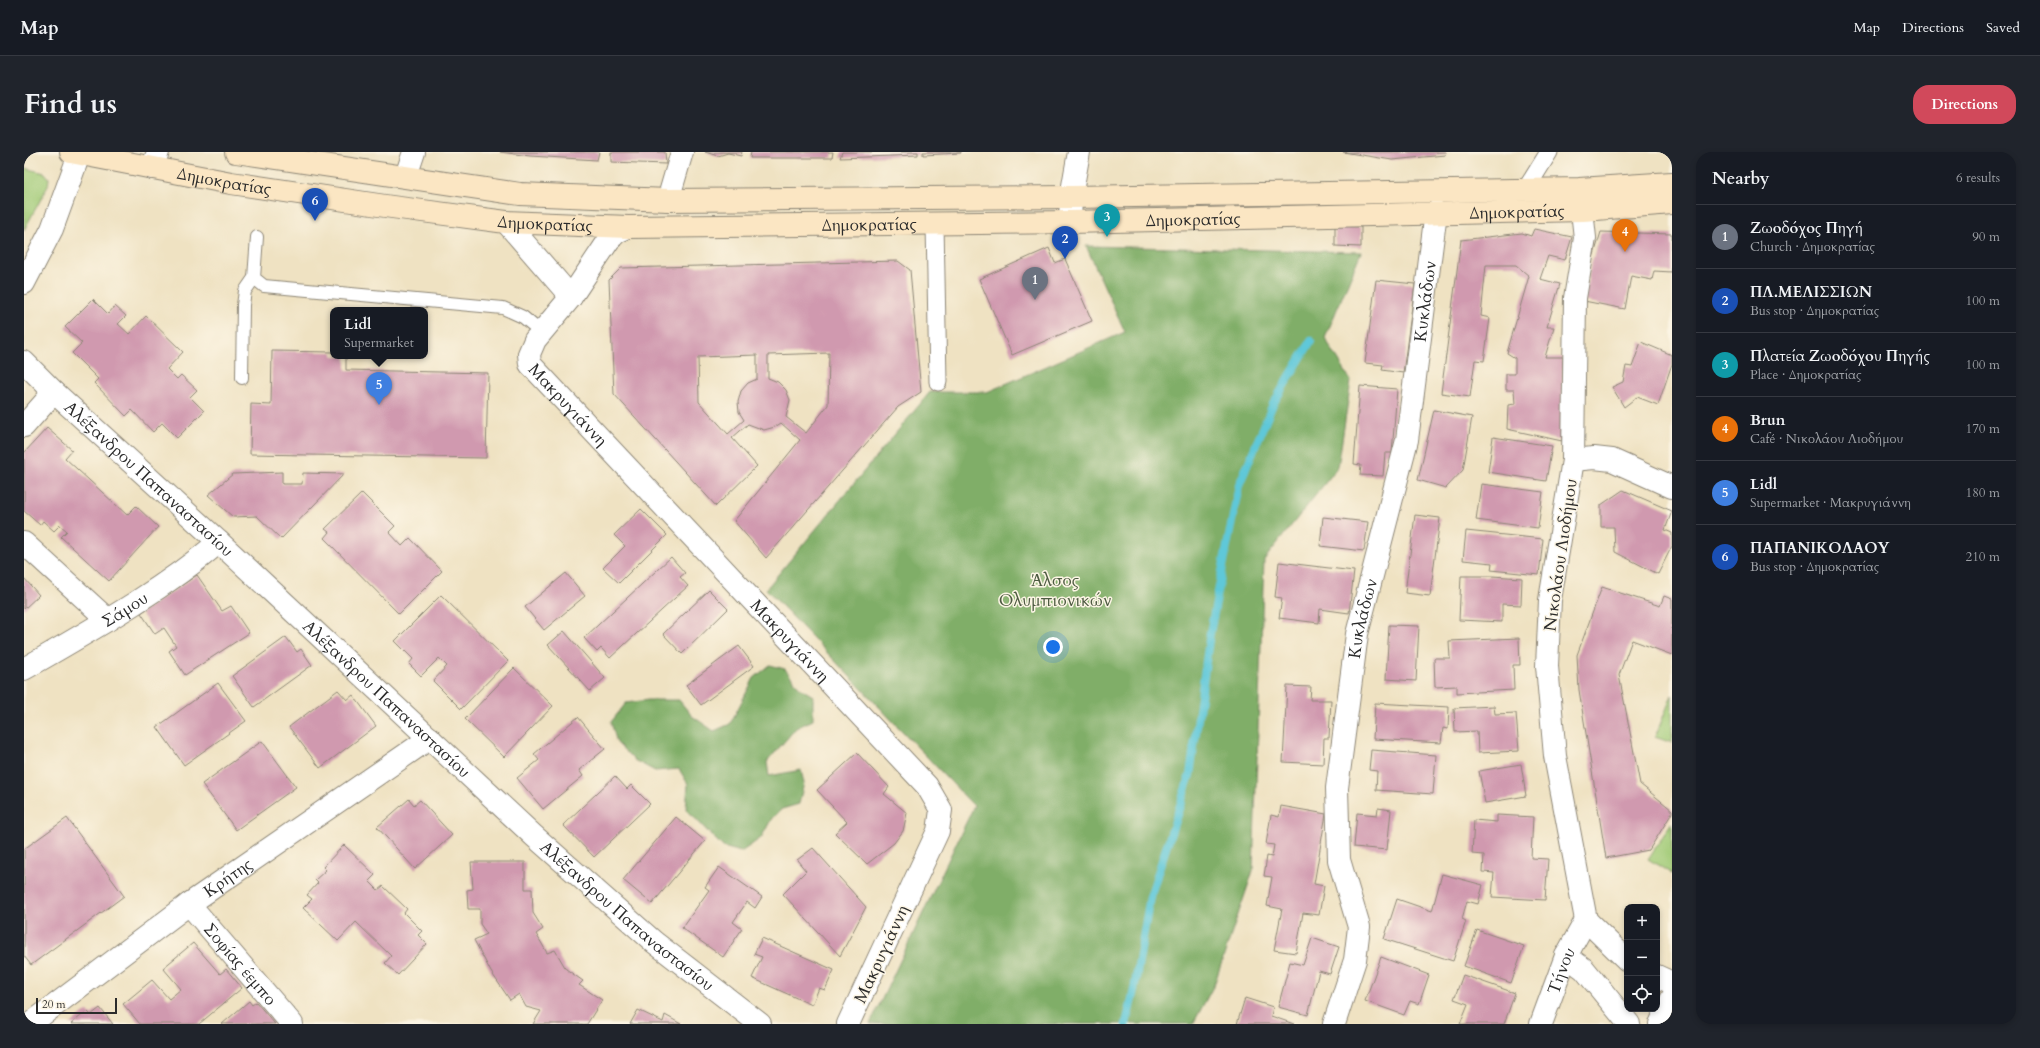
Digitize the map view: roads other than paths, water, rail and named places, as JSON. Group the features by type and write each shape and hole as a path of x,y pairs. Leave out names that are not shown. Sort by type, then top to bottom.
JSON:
{"main road":[{"name":"Δημοκρατίας","path":"77,152 155,160 304,195 506,222 628,227 1070,222 1436,212 1583,210 1672,204"},
{"name":"Δημοκρατίας","path":"236,152 520,194 668,200 1071,197 1579,189 1672,183"}],"street":[{"path":"24,283 52,229 77,152"},
{"path":"406,176 414,152"},
{"path":"668,200 682,152"},
{"path":"1070,222 1071,197 1079,152"},
{"path":"1526,189 1548,152"},
{"name":"Νικολάου Λιοδήμου","path":"1579,189 1583,210 1585,238 1575,298 1573,460 1550,600 1547,666 1555,756 1586,920"},
{"name":"Κυκλάδων","path":"1334,1024 1355,960 1359,927 1339,860 1338,780 1357,634 1407,440 1436,212"},
{"path":"506,222 570,296"},
{"path":"935,224 938,382"},
{"name":"Μακρυγιάννη","path":"628,227 616,232 609,240 570,296 535,340 529,354 530,364 927,786 941,810 938,831 848,1024"},
{"name":"Αλέξανδρου Παπαναστασίου","path":"24,362 54,392 219,542 534,836 654,942 760,1024"},
{"path":"24,426 54,392"},
{"path":"1573,460 1594,458 1612,460 1672,487"},
{"name":"Σάμου","path":"24,669 108,620 189,568 219,542"},
{"path":"24,543 108,620"},
{"name":"Κρήτης","path":"30,1024 189,904 430,738"},
{"name":"Σοφίας έεμπο","path":"189,904 292,1024"},
{"path":"1586,920 1624,957"},
{"name":"Τήνου","path":"1541,1024 1566,956 1586,920"},
{"path":"1566,956 1584,969 1629,1024"},
{"path":"1660,977 1672,983"},
{"path":"1660,1024 1672,998"}],"lane":[{"path":"242,378 243,306 245,291 254,278 258,237"},
{"path":"254,278 264,286 503,308 524,317 541,332"}],"waterway":[{"path":"1126,1024 1134,990 1150,897 1190,775 1210,633 1239,485 1273,404 1311,341"}],"place":[{"name":"ΠΑΠΑΝΙΚΟΛΑΟΥ","path":"315,221"},
{"name":"Πλατεία Ζωοδόχου Πηγής","path":"1107,237"},
{"name":"Brun","path":"1625,252"},
{"name":"ΠΛ.ΜΕΛΙΣΣΙΩΝ","path":"1065,259"},
{"name":"Ζωοδόχος Πηγή","path":"1035,300"},
{"name":"Lidl","path":"379,405"}],"park label":[{"name":"Άλσος Ολυμπιονικών","path":"1055,590"}]}
